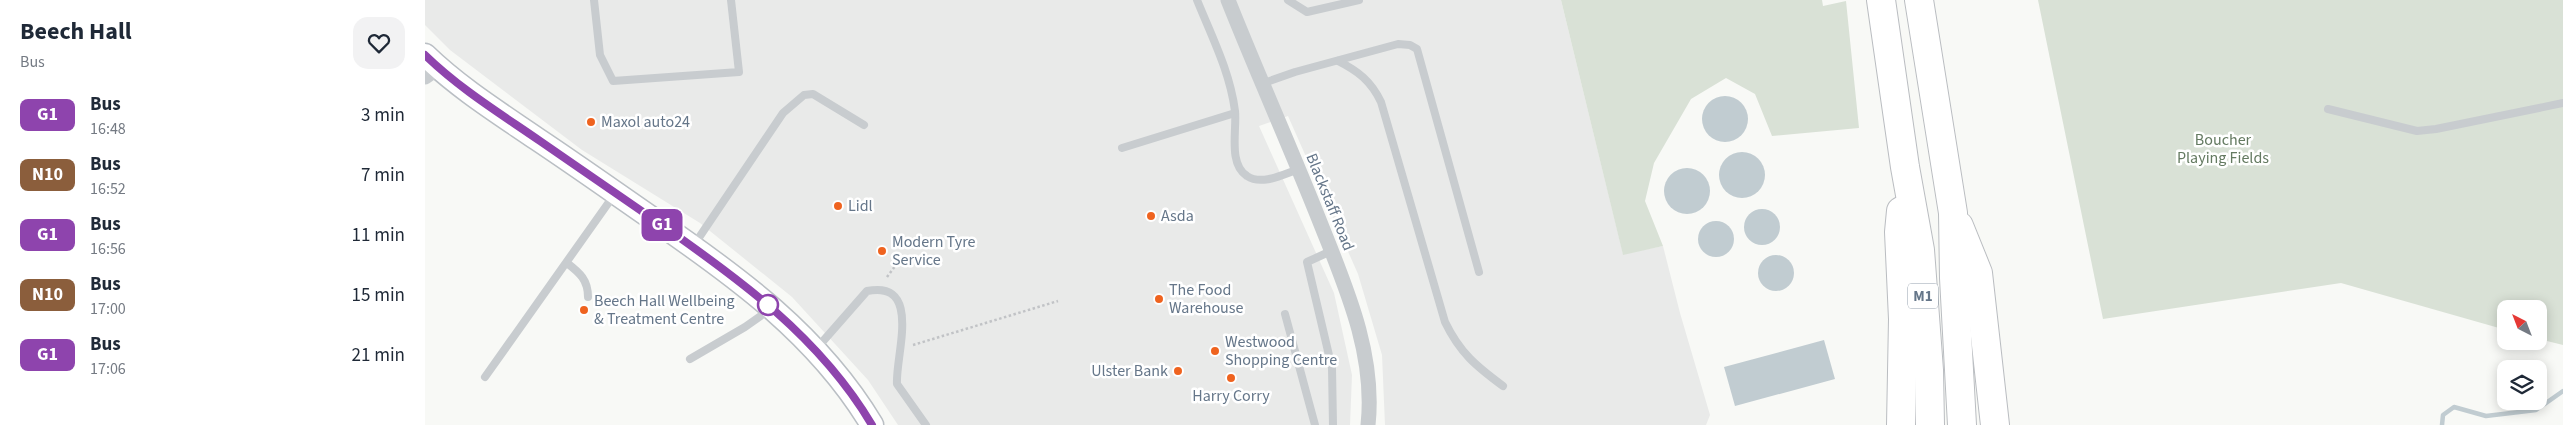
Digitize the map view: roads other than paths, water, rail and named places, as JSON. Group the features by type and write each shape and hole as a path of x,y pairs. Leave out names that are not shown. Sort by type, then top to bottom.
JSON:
{"highway":[{"name":"M1","path":"1881,0 1905,167 1920,250 1929,370 1930,425"},
{"name":"M1","path":"1919,0 1953,212 1954,278 1962,425"},
{"name":"M1","path":"1901,425 1903,328 1899,232 1905,167"},
{"name":"M1","path":"1953,212 1978,273 1995,425"}],"main road":[{"path":"429,67 693,246 737,278 815,349 853,397 872,425"}],"street":[{"name":"Blackstaff Road","path":"1228,0 1261,84 1299,169 1347,292 1363,345 1368,376 1368,425"}],"lane":[{"path":"594,0 600,55 613,80 739,72 731,0"},
{"path":"1197,0 1229,78 1235,113 1234,139 1239,167 1247,176 1268,179 1299,169"},
{"path":"1288,0 1307,12 1359,0"},
{"path":"1261,84 1295,72 1398,44 1410,45 1417,49 1479,272"},
{"path":"1338,61 1359,72 1374,88 1381,102 1445,322 1456,344 1474,365 1503,386"},
{"path":"693,246 778,120 797,99 804,95 813,94 864,125"},
{"path":"2328,109 2417,131 2436,129 2563,103"},
{"path":"1122,148 1235,113"},
{"path":"485,377 615,193"},
{"path":"1331,251 1307,262 1332,368 1333,425"},
{"path":"567,263 585,280 588,285 588,297"},
{"path":"815,349 826,340 867,291 883,290 891,295 897,301 904,324 897,384 926,425"},
{"path":"690,359 745,327 771,307"},
{"path":"1285,314 1315,425"}],"waterway":[{"path":"2442,425 2443,415 2454,407 2486,416 2536,410 2563,391"}],"place":[{"name":"Maxol auto24","path":"591,122"},
{"name":"Lidl","path":"838,206"},
{"name":"Asda","path":"1151,216"},
{"name":"Modern Tyre Service","path":"882,251"},
{"name":"The Food Warehouse","path":"1159,299"},
{"name":"Beech Hall Wellbeing & Treatment Centre","path":"584,310"},
{"name":"Westwood Shopping Centre","path":"1215,351"},
{"name":"Ulster Bank","path":"1178,371"},
{"name":"Harry Corry","path":"1231,378"}],"park label":[{"name":"Boucher Playing Fields","path":"2223,149"}]}
